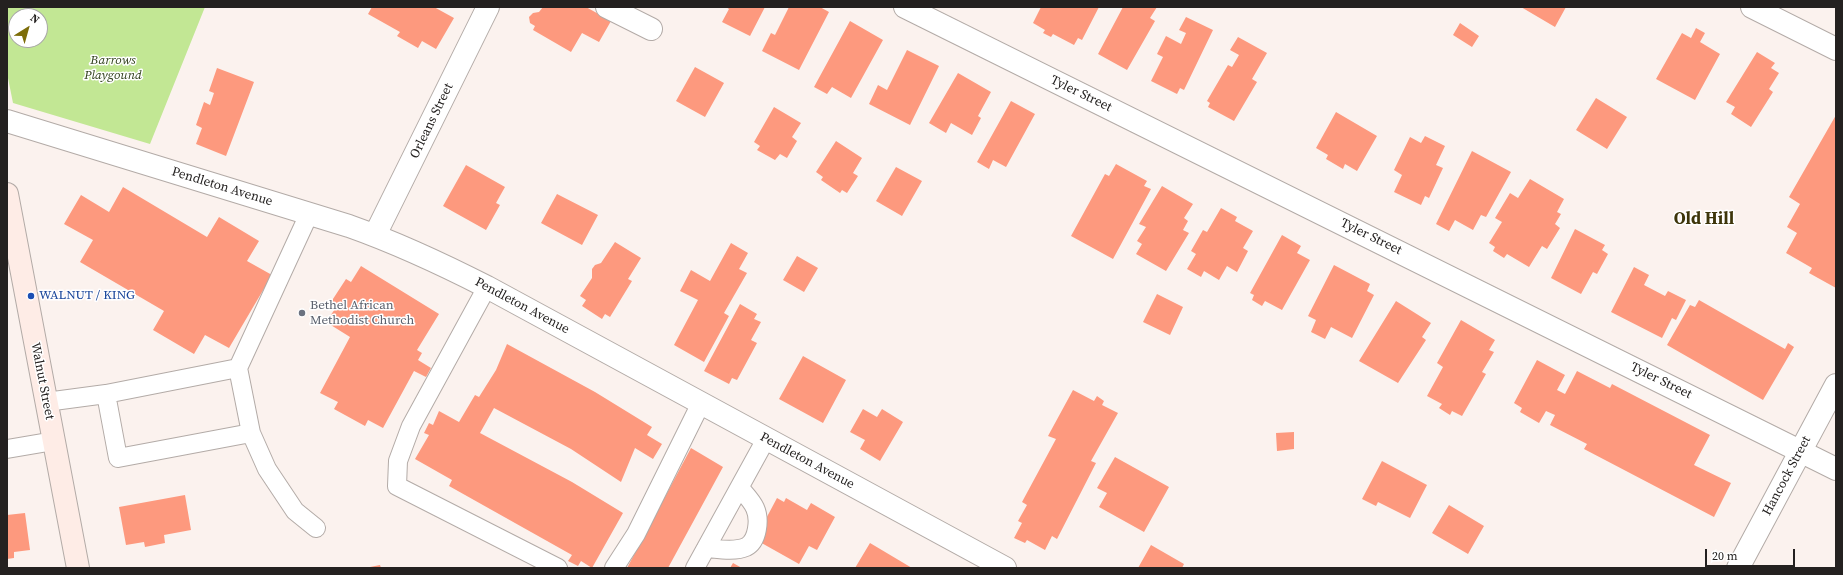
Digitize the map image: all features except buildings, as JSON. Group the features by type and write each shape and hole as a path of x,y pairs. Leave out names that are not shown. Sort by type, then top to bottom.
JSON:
{"main road":[{"name":"Walnut Street","path":"7,194 78,568"}],"street":[{"name":"Orleans Street","path":"375,235 488,7"},
{"path":"607,7 651,29"},
{"name":"Tyler Street","path":"906,7 1836,469"},
{"path":"1752,7 1836,49"},
{"name":"Pendleton Avenue","path":"7,121 375,235 427,257 487,287 1005,568"},
{"name":"Hancock Street","path":"1738,568 1836,385"}],"lane":[{"path":"309,214 238,368 251,433 267,469 295,511 316,528"},
{"path":"487,287 410,426 398,461 397,486 558,568"},
{"path":"46,402 106,394 238,368"},
{"path":"106,394 118,458 251,433"},
{"path":"614,568 636,534 701,403"},
{"path":"695,568 766,439"},
{"path":"7,449 54,441"},
{"path":"706,548 732,549 746,547 755,537 758,526 755,508 740,488"}],"green space":[{"name":"Barrows Playgound","path":"7,7 205,7 150,144 13,103 7,73"}],"place":[{"name":"WALNUT / KING","path":"31,296"},
{"name":"Bethel African Methodist Church","path":"302,313"}],"district":[{"name":"Old Hill","path":"1704,220"}]}
